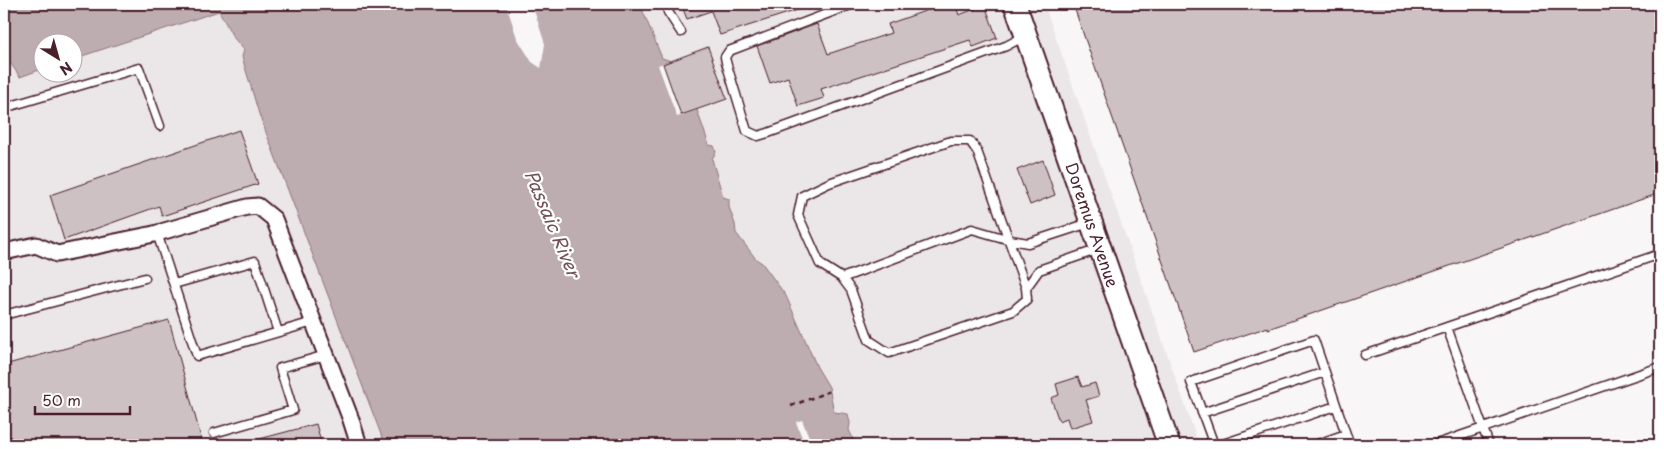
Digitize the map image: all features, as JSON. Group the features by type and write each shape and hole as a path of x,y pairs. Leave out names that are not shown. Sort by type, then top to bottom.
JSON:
{"main road":[{"name":"Doremus Avenue","path":"1015,4 1169,445"}],"street":[{"path":"4,252 36,246 57,254 157,232 247,207 258,206 274,219 359,445"}],"lane":[{"path":"666,4 668,12 681,32"},
{"path":"853,4 729,51 725,57 726,62 747,132 758,136 768,133 1006,46 1026,35"},
{"path":"966,4 972,4"},
{"path":"4,108 139,68 160,126"},
{"path":"951,141 970,141 977,151 1010,240 1026,288 1027,299 1013,311 889,353 869,340 851,290 842,278 820,264 798,215 802,196 829,182 951,141"},
{"path":"842,278 972,229 1028,243 1091,222"},
{"path":"157,232 196,356 313,322"},
{"path":"1026,288 1039,270 1100,248"},
{"path":"1365,354 1660,254"},
{"path":"174,284 255,261 278,332"},
{"path":"4,315 145,278"},
{"path":"1447,327 1490,445"},
{"path":"1214,445 1191,382 1314,340 1350,445"},
{"path":"214,433 293,410 280,368 326,355"},
{"path":"1434,445 1660,366"},
{"path":"1202,413 1325,372"},
{"path":"1220,445 1336,406"},
{"path":"1315,445 1346,434"}],"path":[{"path":"792,406 830,392"}],"shaded area":[{"path":"641,4 1044,4 1199,445 856,445 849,430 850,423 834,412 829,387 817,367 786,296 762,263 756,259 736,233 729,207 729,199 723,197 712,158 716,152 709,145 697,110 662,58"},
{"path":"219,11 233,37 244,50 259,114 385,445 4,445 4,54 20,76 32,72 32,82 82,82 82,56"}],"water":[{"name":"Passaic River","path":"4,4 640,4 662,58 671,61 697,110 709,145 714,146 716,152 712,159 723,197 729,199 729,207 736,233 756,259 762,263 786,296 817,367 829,387 834,412 848,414 849,430 856,445 385,445 259,114 242,57 244,50 233,37 219,11 82,56 82,32 32,32 32,73 20,77 4,54"}],"pier":[{"path":"506,4 532,4 545,44 541,68 532,62 517,38"},
{"path":"671,61 697,110 677,117 658,65"},
{"path":"802,420 812,444 805,445 796,422"}],"building":[{"path":"681,4 809,4 810,6 720,35 711,11 687,19"},
{"path":"945,4 955,4 959,15 985,5 997,38 973,47 970,40 821,89 824,98 798,106 788,77 770,83 757,46 817,24 828,54 891,33 888,24"},
{"path":"1084,4 1660,4 1660,193 1268,329 1268,327 1194,352 1074,7"},
{"path":"708,47 727,99 681,115 663,64"},
{"path":"239,130 258,184 162,216 159,206 64,240 50,195"},
{"path":"1043,160 1055,195 1030,205 1017,170"},
{"path":"169,320 203,445 4,445 4,365"},
{"path":"1078,377 1082,387 1095,383 1099,396 1086,400 1093,421 1070,428 1067,418 1059,421 1051,398 1059,395 1056,384"},
{"path":"316,424 322,445 248,445 248,442"}]}
